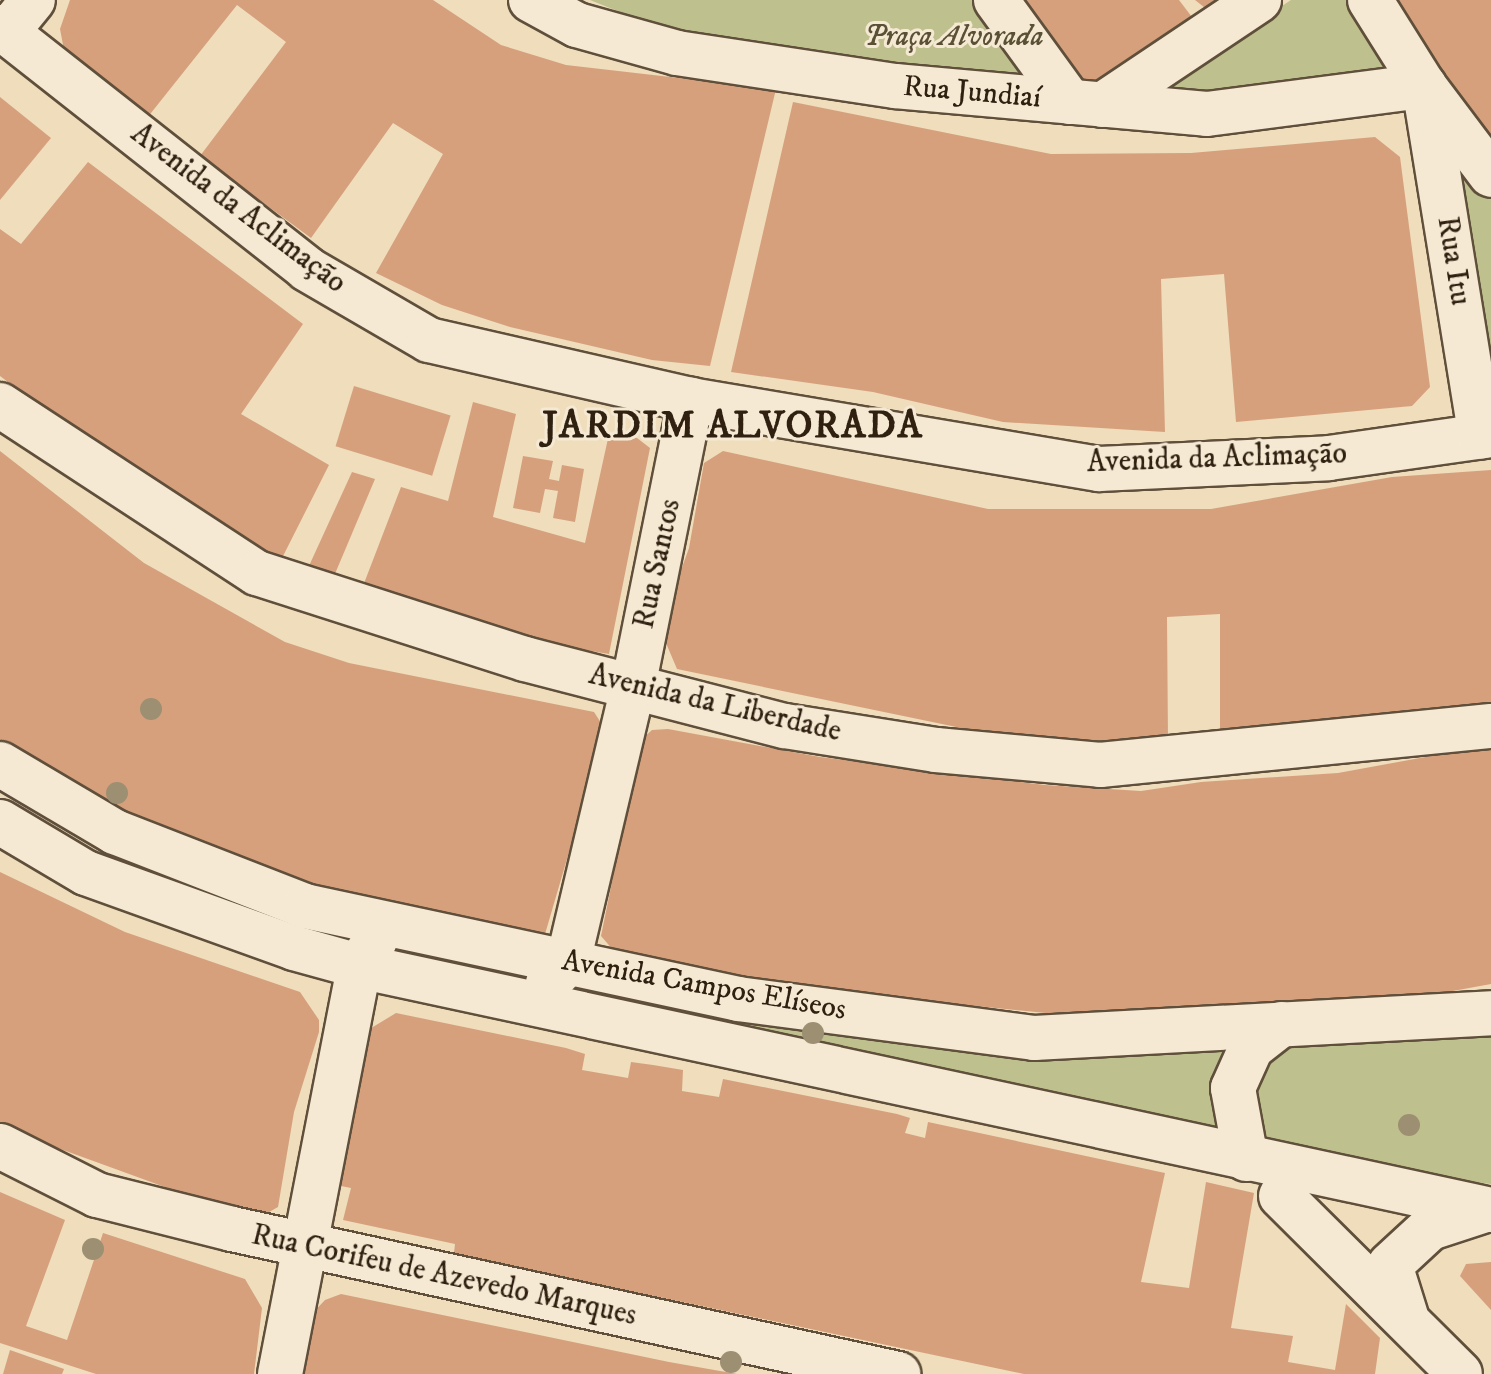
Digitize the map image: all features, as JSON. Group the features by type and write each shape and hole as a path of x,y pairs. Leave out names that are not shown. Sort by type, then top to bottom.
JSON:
{"street":[{"name":"Rua Jundiaí","path":"531,0 577,25 677,53 895,86 1207,114 1424,86"},
{"path":"996,0 1086,104 1259,0"},
{"path":"1370,0 1424,86 1491,175"},
{"name":"Avenida da Aclimação","path":"13,20 307,269 429,340 691,400 1099,469 1329,458 1486,436"},
{"name":"Rua Itu","path":"1424,86 1486,436"},
{"name":"Rua Santos","path":"568,962 633,687 691,400"},
{"name":"Avenida da Liberdade","path":"0,405 257,573 525,659 785,726 936,750 1100,765 1491,726"},
{"name":"Avenida Campos Elíseos","path":"0,764 115,832 305,906 738,999 1034,1038 1491,1013"},
{"path":"0,822 86,873 294,948 359,966 1489,1210"},
{"path":"280,1374 359,966 388,924"},
{"path":"526,1004 568,962"},
{"path":"1246,1159 1233,1088 1251,1048 1282,1024"},
{"name":"Rua Corifeu de Azevedo Marques","path":"0,1146 97,1195 303,1246 898,1374"},
{"path":"1281,1196 1460,1374"},
{"path":"1409,1322 1392,1285 1390,1265 1430,1228 1489,1210"}],"green space":[{"name":"Praça Alvorada","path":"590,0 978,0 1037,83 682,37"},
{"path":"1291,0 1354,0 1408,75 1206,97 1151,94"},
{"path":"1458,145 1491,192 1491,388 1477,288"},
{"path":"392,937 1236,1044 1237,1145 386,958"},
{"path":"1491,1031 1491,1184 1273,1156 1250,1085 1265,1061 1290,1041"}],"building":[{"path":"70,0 433,0 501,45 566,65 776,89 710,366 652,360 510,327 442,305 376,273 443,154 393,123 311,238 200,156 286,42 237,5 147,118 64,50 60,29"},
{"path":"1012,0 1179,0 1201,29 1096,91 1066,76"},
{"path":"1195,0 1234,0 1214,15"},
{"path":"1389,0 1491,0 1491,141"},
{"path":"0,97 51,138 0,200"},
{"path":"793,102 1051,154 1191,153 1375,137 1400,157 1430,387 1412,406 1236,422 1224,274 1161,279 1165,432 1003,422 873,392 731,372"},
{"path":"88,162 303,324 241,414 329,465 277,568 93,446 0,376 0,229 21,244"},
{"path":"354,386 451,416 432,476 336,446"},
{"path":"473,402 516,414 493,517 585,543 609,434 637,438 650,448 609,654 515,638 358,599 401,487 448,501"},
{"path":"0,451 144,563 285,642 349,663 594,712 605,729 543,941 400,920 196,853 0,740"},
{"path":"723,451 988,509 1211,509 1392,477 1491,470 1491,711 1220,739 1220,614 1167,617 1168,741 1054,743 1000,736 677,669 663,636 670,601 689,548 704,463"},
{"path":"523,456 553,461 549,479 559,481 562,465 584,469 575,522 553,518 558,491 545,489 540,513 513,508"},
{"path":"352,472 375,479 329,588 303,579"},
{"path":"668,729 820,757 1045,785 1141,791 1201,782 1338,773 1491,745 1491,984 1376,1005 1086,1017 788,987 614,951 601,936 641,740 652,730"},
{"path":"0,872 125,932 300,992 319,1020 319,1032 294,1112 278,1207 262,1216 217,1206 0,1127"},
{"path":"396,1013 566,1048 585,1054 582,1070 628,1078 631,1062 683,1070 682,1091 719,1097 723,1079 897,1114 910,1118 905,1133 925,1138 928,1122 1165,1173 1141,1282 1189,1288 1206,1182 1254,1193 1231,1328 1293,1336 1288,1362 1335,1370 1346,1304 1380,1338 1375,1374 1024,1374 630,1291 453,1261 455,1244 343,1220 351,1188 341,1186 368,1030"},
{"path":"0,1192 65,1220 26,1326 67,1340 103,1233 245,1279 262,1308 254,1374 96,1374 0,1343"},
{"path":"1491,1262 1491,1310 1460,1276 1466,1264"},
{"path":"341,1294 737,1374 301,1374 309,1317 325,1300"},
{"path":"10,1350 64,1369 62,1374 3,1374"}],"district":[{"name":"JARDIM ALVORADA","path":"733,427"}]}
